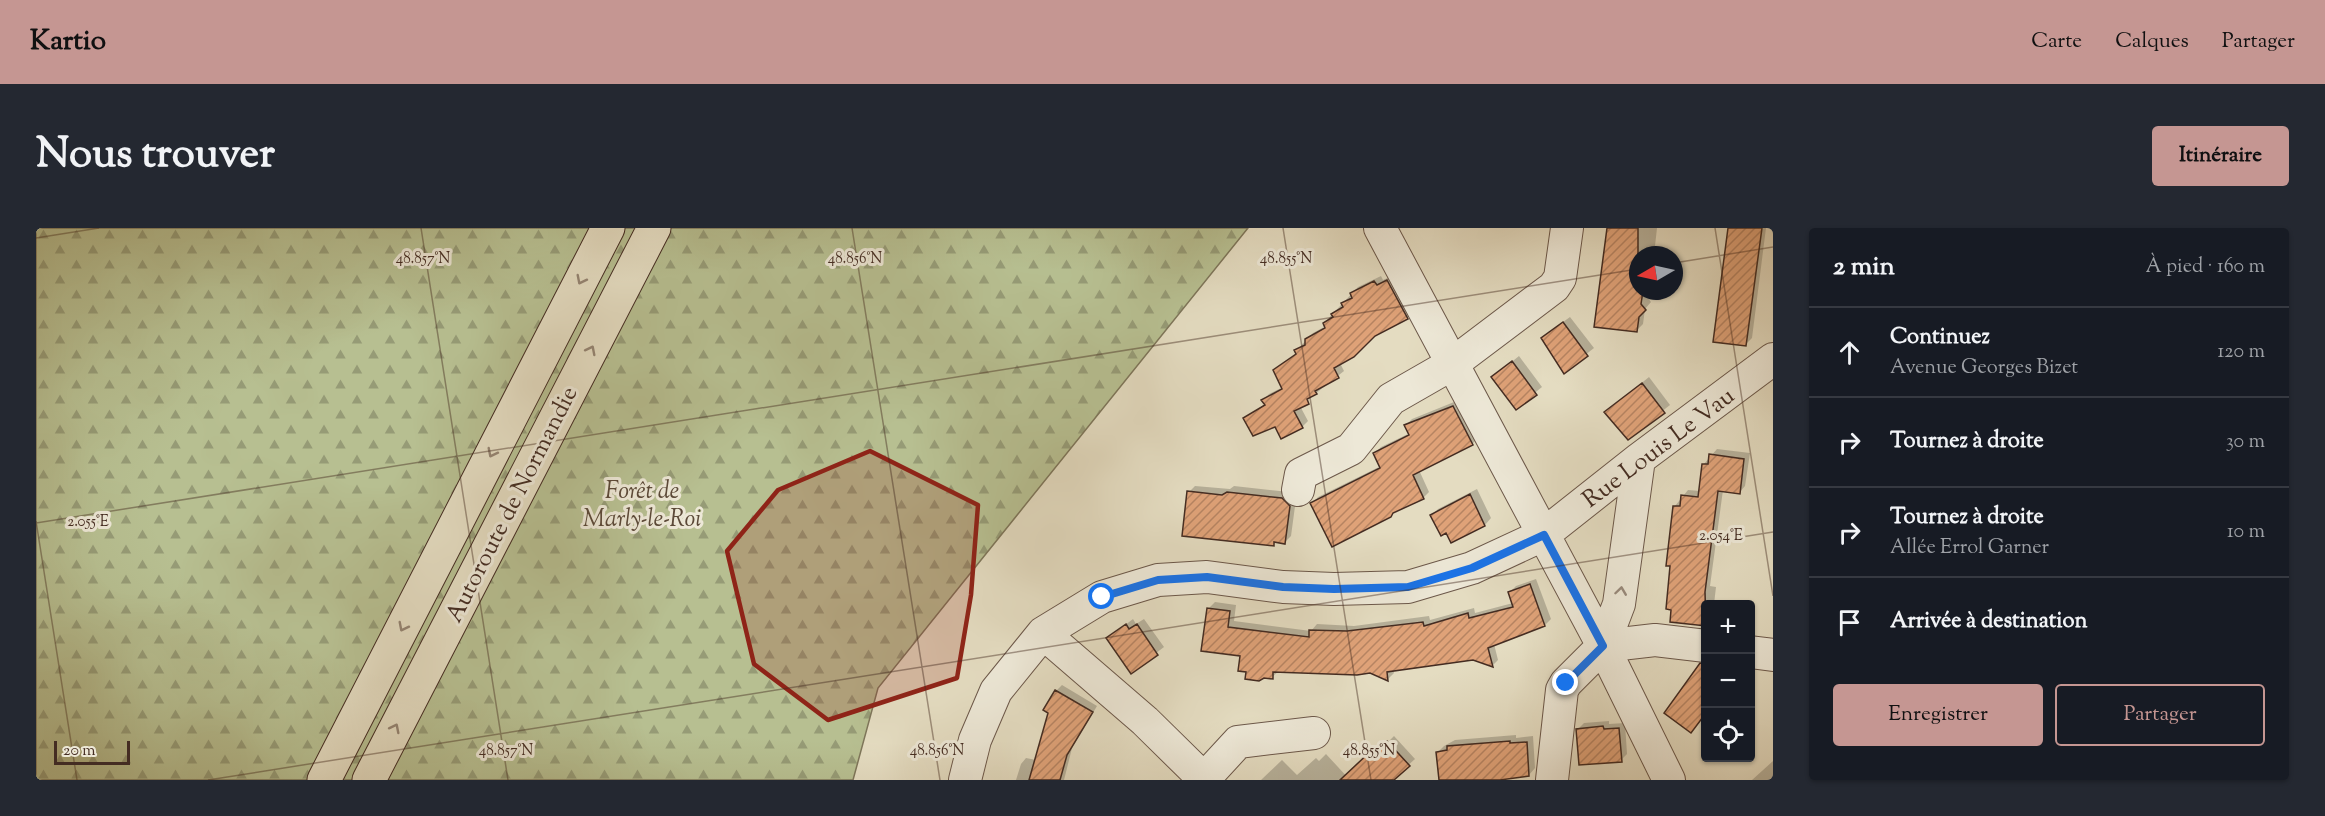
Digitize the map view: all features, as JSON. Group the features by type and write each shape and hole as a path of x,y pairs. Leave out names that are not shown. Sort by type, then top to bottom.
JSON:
{"highway":[{"name":"Autoroute de Normandie","path":"324,780 608,228"},
{"name":"Autoroute de Normandie","path":"369,780 654,228"}],"street":[{"path":"1380,228 1603,646 1669,780"},
{"path":"1298,490 1301,474 1351,449 1391,399 1452,363 1554,287 1560,278 1567,228"},
{"name":"Rue Louis Le Vau","path":"965,780 975,740 996,691 1043,633 1102,597 1158,580 1207,577 1283,587 1334,589 1408,587 1472,568 1544,535 1639,459 1773,359"},
{"path":"1552,780 1562,690 1566,683 1603,646 1619,604 1639,459"},
{"path":"1043,633 1146,721 1204,780 1238,742 1314,733"},
{"path":"1603,646 1655,640 1701,645"},
{"path":"1755,653 1773,655"}],"highlighted area":[{"path":"870,451 978,505 971,595 957,678 828,720 754,664 727,551 778,490"}],"green space":[{"name":"Forêt de Marly-le-Roi","path":"36,228 1248,228 878,688 853,780 36,780"}],"building":[{"path":"1607,228 1638,228 1638,246 1629,246 1629,300 1642,300 1641,304 1646,310 1639,317 1637,332 1594,327"},
{"path":"1728,228 1762,228 1746,346 1713,342"},
{"path":"1387,280 1408,319 1375,336 1354,357 1334,368 1339,378 1315,391 1317,394 1307,399 1309,404 1294,411 1303,428 1281,439 1275,427 1253,436 1243,418 1265,405 1261,400 1282,389 1273,370 1296,354 1294,350 1305,345 1305,339 1325,328 1323,323 1333,317 1331,314 1343,307 1341,303 1352,298 1350,293 1374,281 1377,285"},
{"path":"1563,322 1588,356 1564,374 1541,338"},
{"path":"1512,361 1537,395 1516,410 1491,377"},
{"path":"1642,383 1665,413 1628,440 1604,412"},
{"path":"1453,406 1473,445 1413,475 1424,499 1393,513 1391,517 1332,547 1310,503 1380,468 1373,453 1409,435 1404,425"},
{"path":"1709,454 1744,459 1740,494 1718,491 1705,600 1701,600 1701,625 1670,622 1671,610 1666,609 1670,566 1666,566 1673,506 1680,506 1681,495 1698,497 1702,464 1708,464"},
{"path":"1187,491 1222,495 1227,492 1282,498 1290,506 1285,544 1274,542 1274,546 1182,536"},
{"path":"1470,494 1485,526 1451,543 1446,533 1441,536 1430,515"},
{"path":"1530,584 1545,626 1488,648 1493,667 1473,660 1387,672 1388,681 1370,673 1357,675 1273,672 1273,679 1264,678 1259,681 1245,679 1246,672 1238,671 1240,656 1201,651 1207,608 1230,611 1228,627 1309,637 1309,630 1347,631 1423,622 1424,626 1468,613 1469,618 1513,607 1508,592"},
{"path":"1126,624 1129,629 1137,624 1158,655 1131,674 1106,638"},
{"path":"1701,663 1701,720 1691,733 1664,713"},
{"path":"1055,690 1093,712 1067,755 1060,780 1029,780 1048,713 1043,710"},
{"path":"1603,726 1604,729 1619,728 1622,762 1579,765 1576,729"},
{"path":"1387,741 1410,766 1394,780 1340,780 1373,749 1376,752"},
{"path":"1510,741 1510,743 1527,742 1529,776 1500,780 1439,780 1436,752 1447,750 1447,746"}],"route":[{"path":"1102,597 1158,580 1207,577 1283,587 1334,589 1408,587 1472,568 1544,535 1603,646 1566,683"}]}
